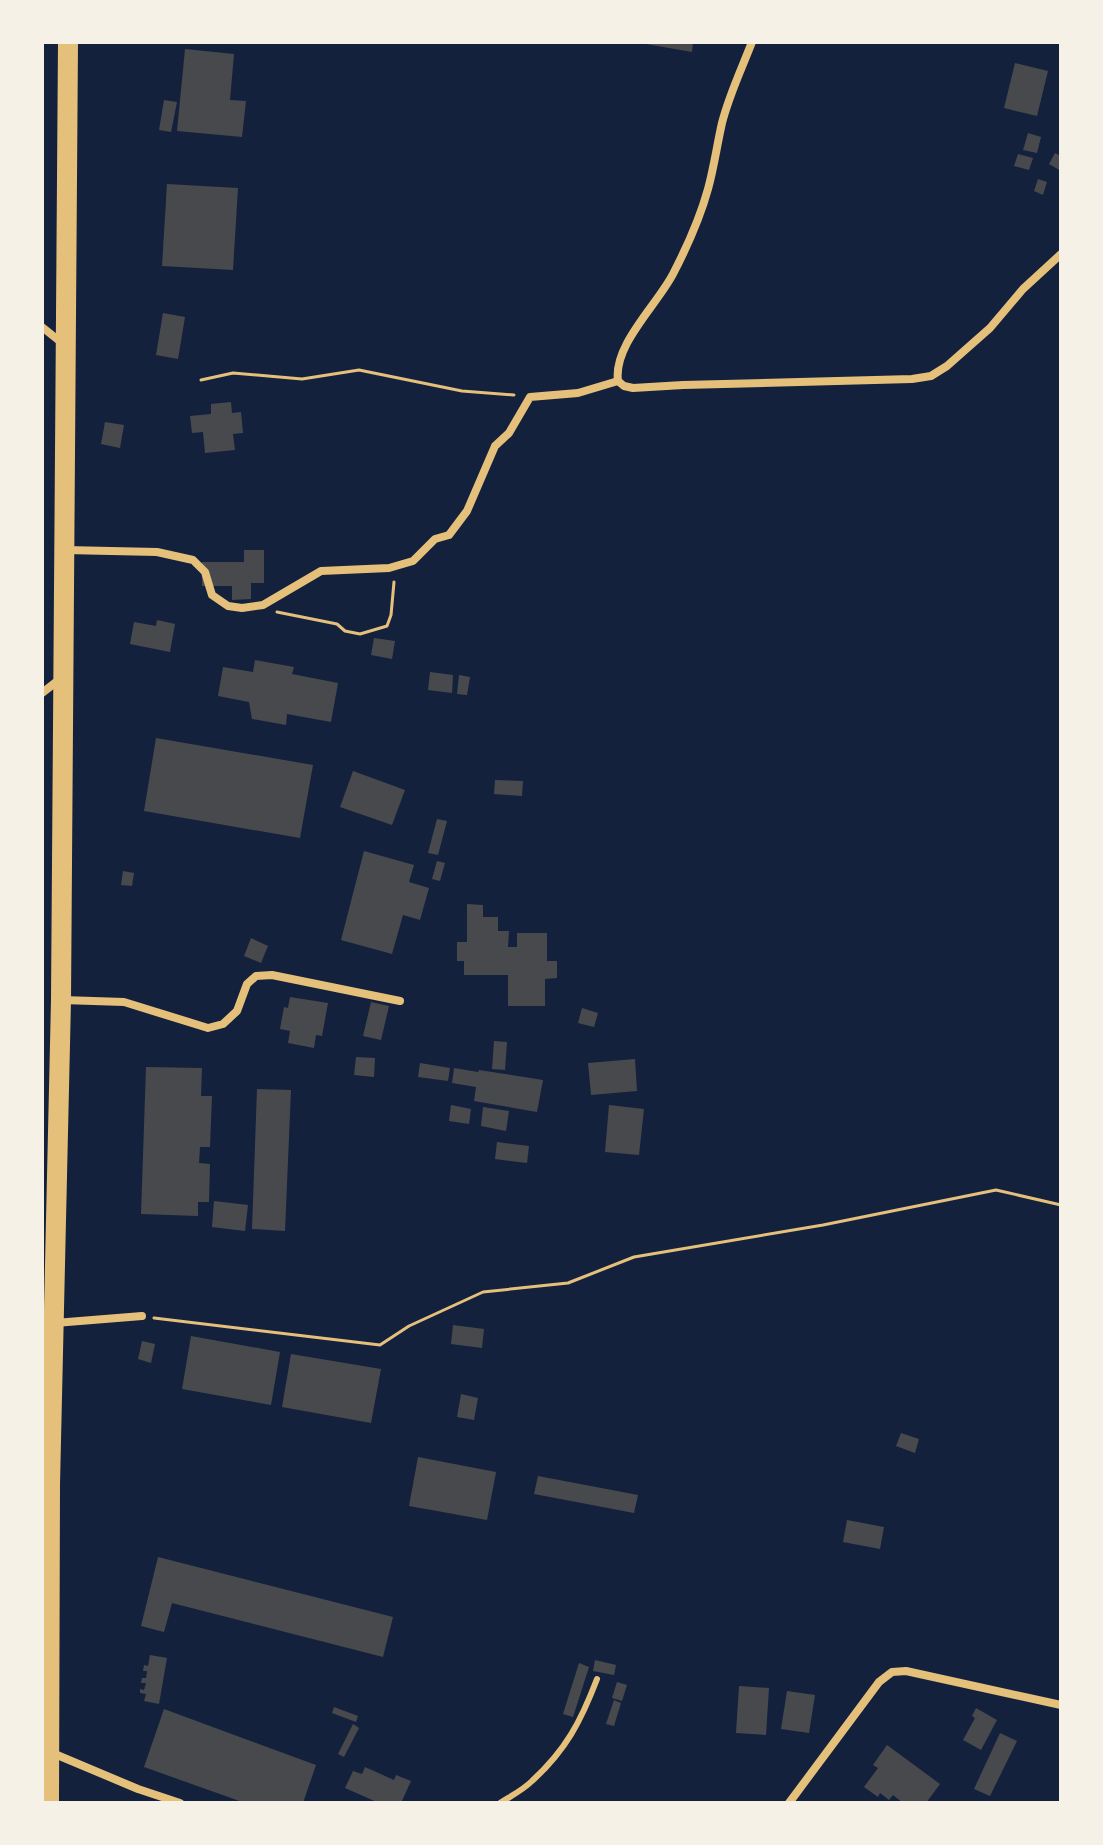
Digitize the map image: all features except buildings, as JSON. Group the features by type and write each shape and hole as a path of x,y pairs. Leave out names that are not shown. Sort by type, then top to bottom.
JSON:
{"highway":[{"path":"49,1803 50,1485 61,1000 68,42"}],"street":[{"path":"752,42 723,121 707,192 695,227 671,280 620,357 618,381 624,386 931,376 990,328 1023,289 1061,254"},
{"path":"42,327 66,346"},
{"path":"64,550 157,552 193,560 205,572 212,595 228,606 242,608 263,605 321,571 395,566 413,561 435,539 449,535 467,511 495,446 509,433 530,397 578,393 618,381"},
{"path":"42,693 64,676"},
{"path":"61,1000 124,1002 208,1028 223,1024 237,1011 247,984 256,976 272,975 400,1001"},
{"path":"54,1323 142,1316"},
{"path":"789,1803 879,1682 892,1672 906,1671 1061,1705"},
{"path":"49,1752 180,1803"}],"lane":[{"path":"500,1803 531,1782 567,1743 584,1715 597,1679"}],"path":[{"path":"201,380 233,373 302,379 359,370 462,391 530,397"},
{"path":"263,605 271,611 337,624 345,631 360,634 387,626 391,615 395,566"},
{"path":"142,1316 380,1345 409,1326 483,1292 568,1283 634,1257 823,1225 996,1190 1061,1205"}]}
